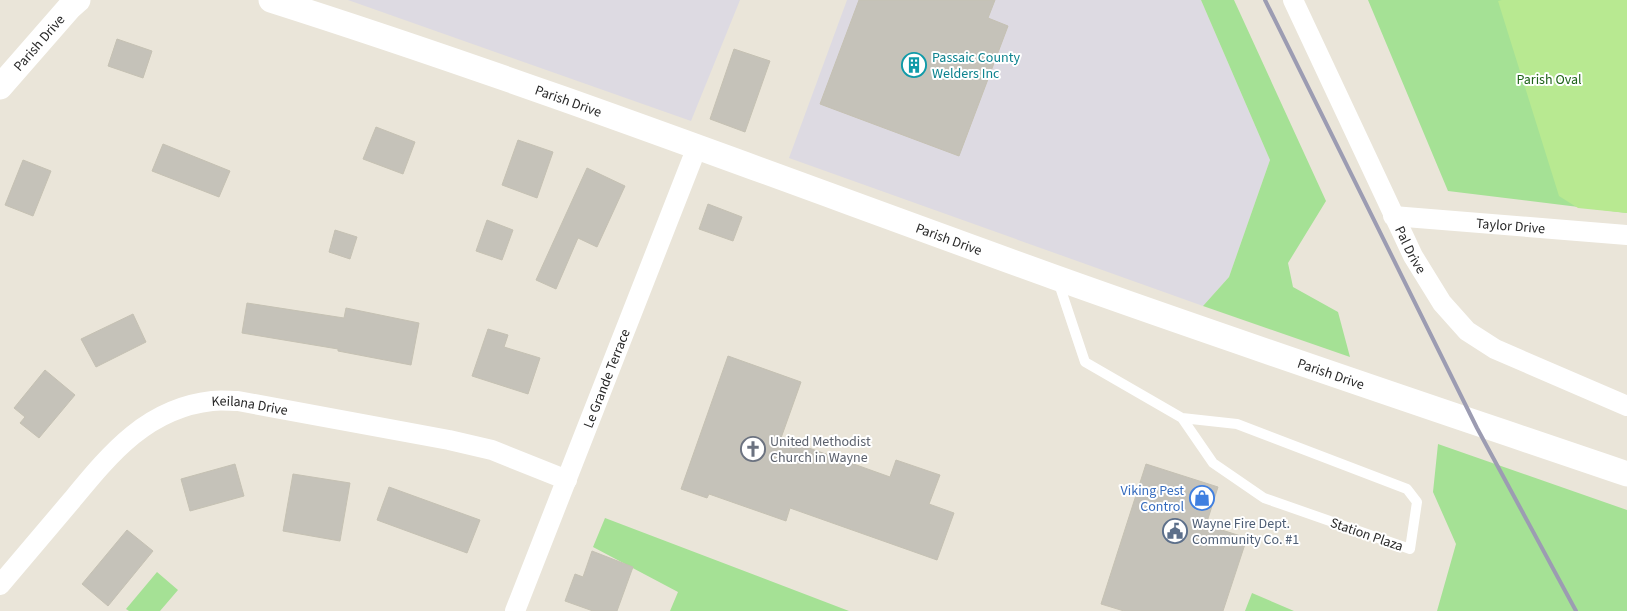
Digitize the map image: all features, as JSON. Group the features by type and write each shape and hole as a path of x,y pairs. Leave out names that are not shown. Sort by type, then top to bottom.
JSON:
{"street":[{"name":"Parish Drive","path":"0,87 78,0"},
{"name":"Parish Drive","path":"271,0 397,40 697,146 1057,278 1627,474"},
{"name":"Pal Drive","path":"1293,0 1412,256 1442,303 1467,331 1495,349 1627,406"},
{"name":"Le Grande Terrace","path":"515,611 697,146"},
{"name":"Taylor Drive","path":"1393,216 1627,235"},
{"name":"Keilana Drive","path":"0,585 109,456 132,435 158,418 185,407 212,401 238,401 449,440 492,450 567,480"}],"lane":[{"name":"Station Plaza","path":"1057,278 1086,362 1182,418 1237,424 1407,490 1417,502 1410,549 1264,498 1213,463 1182,418"}],"shaded area":[{"path":"348,0 740,0 691,121"},
{"path":"847,0 1201,0 1270,160 1229,277 1203,306 789,158"}],"green space":[{"path":"1201,0 1234,0 1326,201 1288,263 1293,287 1338,312 1350,357 1203,306 1229,277 1270,160"},
{"name":"Parish Oval","path":"1368,0 1627,0 1627,213 1448,191"},
{"name":"Parish Oval","path":"1627,0 1627,213 1578,208 1559,196 1498,1"},
{"path":"1438,444 1627,510 1627,611 1437,611 1456,544 1433,492"},
{"path":"605,518 849,611 670,611 678,592 593,547"},
{"path":"157,572 178,590 160,611 129,611 126,609"},
{"path":"1252,593 1294,611 1245,611"}],"building":[{"name":"Passaic County Welders Inc","path":"859,0 995,0 988,18 1008,26 959,156 820,104"},
{"path":"117,39 152,51 143,78 108,66"},
{"path":"734,49 770,61 745,132 710,119"},
{"path":"376,127 415,142 403,174 363,159"},
{"path":"518,140 553,152 537,198 502,185"},
{"path":"163,144 230,171 219,197 152,171"},
{"path":"23,160 51,171 33,216 5,205"},
{"path":"587,168 625,186 597,247 578,238 556,289 536,280"},
{"path":"708,204 742,217 733,241 699,229"},
{"path":"487,220 513,230 502,260 476,251"},
{"path":"335,230 357,237 350,259 329,252"},
{"path":"247,303 344,318 346,308 419,323 411,365 338,351 338,349 242,333"},
{"path":"133,314 146,342 96,367 81,339"},
{"path":"488,329 508,335 504,347 540,358 528,394 472,376"},
{"name":"United Methodist Church in Wayne","path":"728,356 801,382 781,438 890,477 896,460 940,475 929,504 954,513 937,560 790,508 786,521 709,494 707,498 681,489"},
{"path":"45,370 75,395 39,438 20,423 25,417 14,408"},
{"path":"235,464 244,496 190,511 181,479"},
{"name":"Wayne Fire Dept. Community Co. #1","path":"1146,464 1218,487 1206,525 1247,538 1223,611 1124,611 1101,604"},
{"path":"293,474 350,483 340,541 283,531"},
{"path":"389,487 480,520 467,553 377,520"},
{"path":"127,530 153,551 108,606 82,584"},
{"path":"592,551 633,567 617,611 593,611 565,601 575,574 583,577"}],"railway":[{"path":"1265,0 1477,428 1576,611"}],"place":[{"name":"Passaic County Welders Inc","path":"914,65"},
{"name":"United Methodist Church in Wayne","path":"753,449"},
{"name":"Viking Pest Control","path":"1202,498"},
{"name":"Wayne Fire Dept. Community Co. #1","path":"1175,531"}]}
